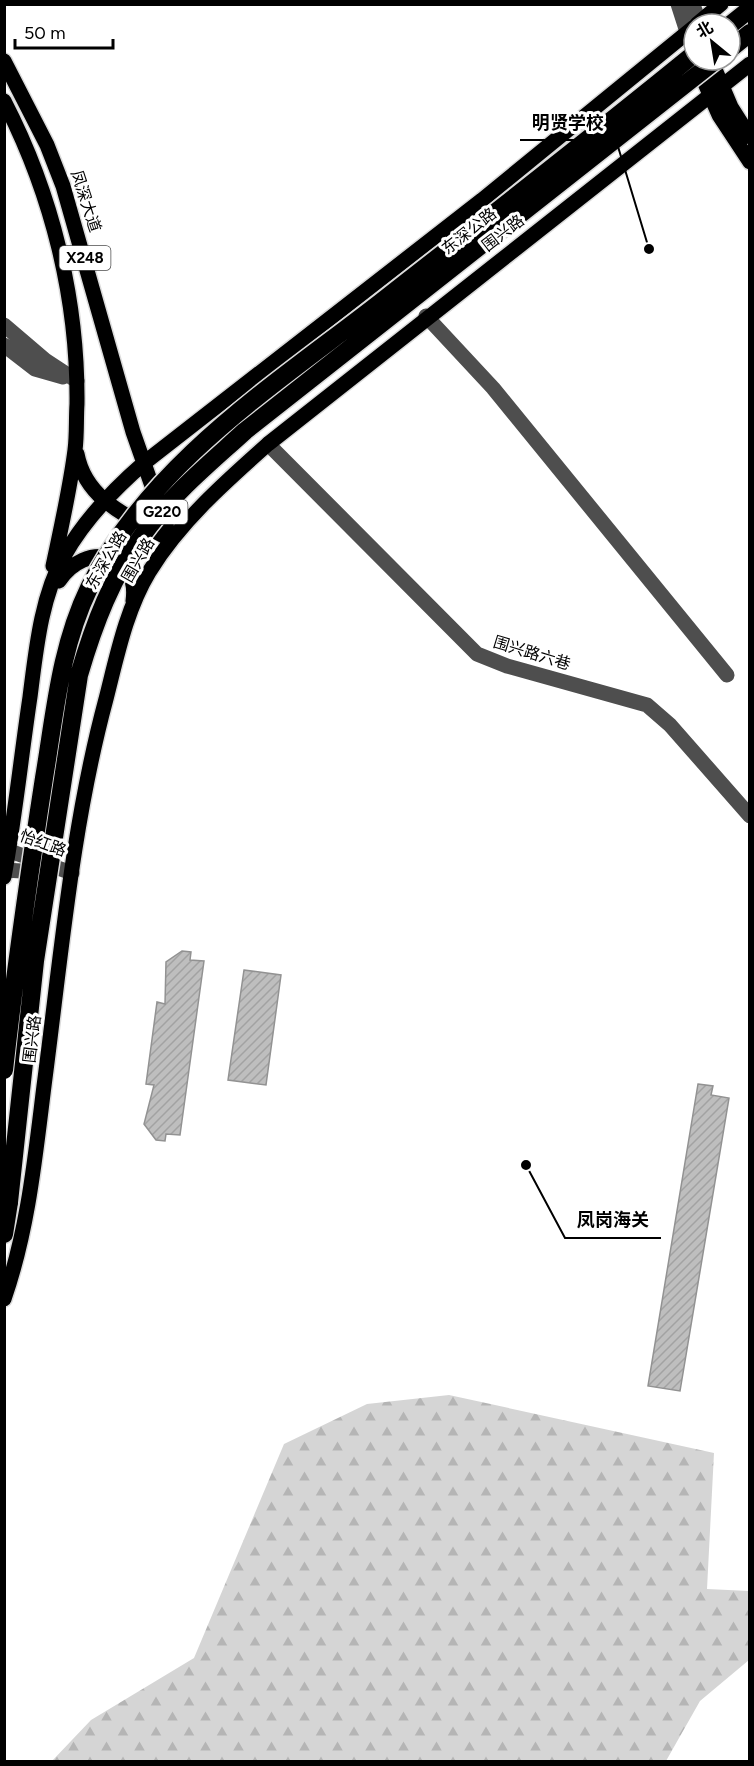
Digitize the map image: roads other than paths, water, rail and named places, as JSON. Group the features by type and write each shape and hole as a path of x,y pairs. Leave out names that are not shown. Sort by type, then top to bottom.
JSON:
{"highway":[{"name":"东深公路","path":"4,1070 17,958 61,671 75,623 90,586 129,522 159,486 233,417 682,66"},
{"name":"东深公路","path":"4,1234 35,961 79,675 92,629 106,595 125,563 144,533 172,499 245,431 701,72"}],"main road":[{"path":"43,619 51,585 64,556 84,525 144,463 482,200 682,37"},
{"name":"凤深大道","path":"4,61 38,126 63,186 144,463"},
{"name":"围兴路","path":"4,1299 29,1204 72,873 93,748 131,610 148,574 171,540 200,508 268,444 426,316 750,64"},
{"path":"704,72 750,137"},
{"path":"713,72 726,127 750,162"},
{"name":"X248","path":"4,101 8,118 51,217 66,276 74,325 77,381 76,448 85,478 104,502 171,540"},
{"path":"5,872 35,659 76,448"},
{"name":"X248","path":"144,463 171,540"},
{"path":"43,619 60,579 79,560 91,556 105,556 117,561 127,571 133,583 131,610"}],"street":[{"path":"426,316 493,387 727,675"},
{"path":"4,326 45,360 77,381"},
{"path":"4,345 35,369 77,381"},
{"name":"围兴路六巷","path":"268,444 477,654 507,666 647,705 670,725 750,816"},
{"name":"怡红路","path":"7,850 72,873"},
{"name":"怡红路","path":"5,872 72,873"}],"place":[{"name":"明贤学校","path":"649,249"},
{"name":"凤岗海关","path":"526,1165"}]}
